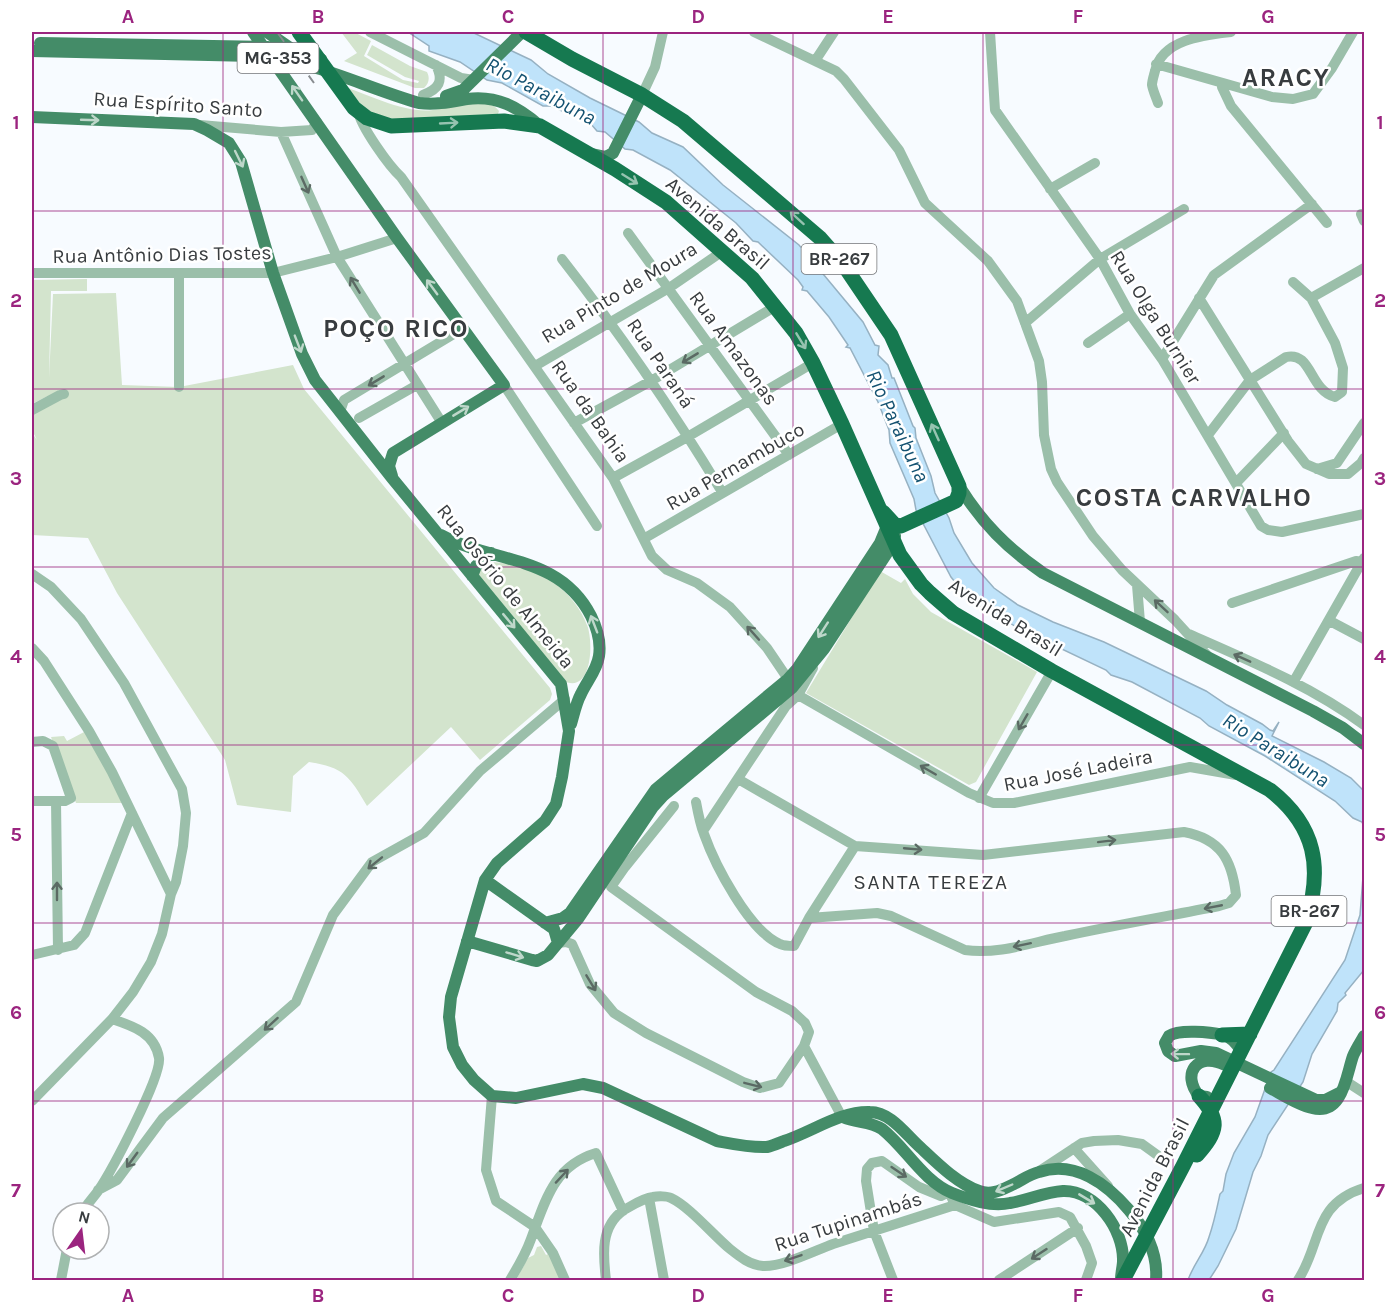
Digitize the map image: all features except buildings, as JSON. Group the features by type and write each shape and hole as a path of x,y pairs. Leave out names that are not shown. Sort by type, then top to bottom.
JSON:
{"highway":[{"name":"Rua da Bahia","path":"299,32 356,110"},
{"name":"BR-267","path":"524,32 691,128 790,212 836,256 891,335 956,497"},
{"path":"356,110 374,121 391,126 504,121 540,126"},
{"name":"Avenida Brasil","path":"540,126 654,194 723,251 752,278 776,306 813,363 881,510 897,529 900,555 921,584 946,607 972,625 1052,671 1248,777 1277,796 1304,827 1311,841 1316,874 1313,899 1306,922 1212,1110 1215,1122 1210,1136 1198,1155 1183,1166 1137,1257 1122,1281"},
{"path":"897,529 956,497"},
{"path":"1222,1035 1250,1034"},
{"path":"1199,1096 1212,1110"}],"main road":[{"path":"253,32 504,386 393,453 380,453 368,447"},
{"path":"267,32 296,53"},
{"path":"32,43 154,50 268,47 321,59 398,92 435,97 453,95 463,90 524,32"},
{"name":"MG-353","path":"32,51 154,50 279,58 314,66 398,92"},
{"name":"Avenida Brasil","path":"398,92 429,104 471,99 499,100 517,108 540,126"},
{"path":"580,149 601,157 613,153 639,100"},
{"name":"Rua Espírito Santo","path":"32,117 194,124"},
{"name":"Rua Osório de Almeida","path":"194,124 229,143 241,162 273,273 302,354 315,381 559,681 565,699 569,731 556,804 545,821 497,863 484,880 452,997 449,1017 453,1047 462,1065 474,1080 492,1096"},
{"path":"392,478 389,466 393,453"},
{"path":"956,497 972,508 1017,555 1043,573 1329,719 1365,744"},
{"path":"467,941 537,961 548,955 558,943 652,794 736,728 793,688 824,649 880,543 897,529"},
{"path":"437,533 463,545 523,562 550,573 581,600 596,625 600,644 597,665 579,698 569,731"},
{"path":"472,576 476,566 491,553"},
{"path":"793,688 802,662 857,588"},
{"path":"559,681 572,687 586,682"},
{"path":"565,699 586,682"},
{"path":"484,880 554,929 558,943"},
{"path":"545,923 574,916"},
{"path":"1240,1053 1233,1041 1222,1035 1176,1032 1166,1039 1166,1048 1175,1056 1211,1051 1253,1075 1309,1102 1325,1100 1344,1087 1353,1057 1365,1036"},
{"name":"Avenida Brasil","path":"1223,1087 1213,1096 1199,1096 1192,1083 1193,1072 1197,1064 1206,1060 1215,1060 1253,1075"},
{"path":"492,1096 516,1098 583,1084 603,1088 717,1141 768,1147 798,1137 842,1117 873,1112 891,1119 927,1155 956,1178 981,1192 992,1193 1039,1172 1064,1169 1083,1172 1115,1193 1142,1225 1154,1252 1156,1281"},
{"path":"842,1117 875,1125 889,1135 935,1182 949,1192 987,1204 1009,1204 1066,1191 1083,1195 1101,1209 1112,1223 1120,1241 1124,1260 1122,1281"},
{"path":"907,1153 915,1157 927,1155"},
{"path":"949,1192 956,1178"}],"street":[{"path":"370,32 461,78 476,78"},
{"path":"639,100 655,67 663,32"},
{"path":"754,32 836,71 858,95 899,150 925,203 988,261 1017,301 1039,362 1044,435 1051,469 1057,482 1092,536 1212,660"},
{"path":"815,61 834,32"},
{"name":"Rua Olga Burnier","path":"990,32 995,110 1100,260 1130,314 1162,359 1261,526 1268,530 1282,532 1365,514"},
{"path":"1158,103 1152,84 1156,64 1164,54 1177,45 1208,34 1224,32"},
{"path":"1156,64 1272,97 1293,99 1313,94 1332,68 1353,32"},
{"path":"423,95 436,90 439,86 440,77 436,65"},
{"path":"1222,83 1231,106 1327,223"},
{"name":"Rua da Bahia","path":"356,110 361,122 391,168 401,177 613,478 652,556 667,570 697,583 730,607 767,648 793,688"},
{"name":"Rua Espírito Santo","path":"194,124 281,132 312,130 317,122"},
{"path":"377,144 377,132 380,128 391,126"},
{"path":"281,132 337,257 442,423"},
{"path":"1050,189 1095,163"},
{"path":"1162,359 1214,275 1312,204"},
{"path":"1025,323 1100,260 1184,209"},
{"name":"Rua Amazonas","path":"628,233 789,455"},
{"name":"Rua Antônio Dias Tostes","path":"32,273 273,273 337,257 397,238"},
{"name":"Rua Pinto de Moura","path":"535,366 669,288 723,251"},
{"name":"Rua Paraná","path":"561,259 611,321 689,436 722,492"},
{"path":"1311,298 1365,268"},
{"path":"179,273 179,387"},
{"path":"1208,435 1250,380 1292,355 1303,360 1319,388 1327,395 1335,397 1342,392 1343,368 1335,344 1311,298 1293,282"},
{"path":"1199,298 1306,464 1329,474 1348,474 1365,458"},
{"path":"574,423 651,381 776,306"},
{"path":"1088,343 1130,314"},
{"path":"340,412 344,400 462,329"},
{"path":"613,478 813,363"},
{"path":"359,418 417,385"},
{"path":"504,386 597,526"},
{"path":"32,410 64,394"},
{"path":"1317,469 1337,463 1365,423"},
{"name":"Rua Pernambuco","path":"645,538 842,424"},
{"path":"1236,483 1284,433"},
{"path":"1232,603 1364,560"},
{"path":"1294,681 1364,560"},
{"path":"32,574 51,587 81,620 123,683 182,789 186,813 176,882 162,934 151,962 133,992 112,1019 32,1101"},
{"path":"1137,585 1140,622"},
{"path":"1123,613 1138,603"},
{"path":"1330,621 1365,639"},
{"path":"1189,634 1294,681 1365,725"},
{"path":"32,650 44,661 89,731 171,894"},
{"path":"979,798 1052,671"},
{"path":"554,709 558,702 559,681"},
{"path":"703,831 786,706 793,688"},
{"name":"Rua José Ladeira","path":"793,688 979,798 993,804 1014,803 1190,767 1248,777"},
{"path":"98,1190 117,1180 163,1118 296,1002 333,915 372,862 424,832 480,771 565,699"},
{"path":"32,801 65,801 71,798 52,746 37,742"},
{"path":"738,778 855,846 983,855 1184,832 1198,835 1221,850 1229,863 1236,896 1229,903 1220,906 977,952 965,950 891,916 877,913 809,918"},
{"path":"56,801 57,950"},
{"path":"696,802 703,831 720,869 749,916 767,935 781,945 794,946 855,846"},
{"path":"558,943 569,942 575,948 590,984 614,1013 646,1033 743,1082 760,1088 778,1083 804,1046 809,1032 805,1023 792,1011 756,992 611,887 674,806"},
{"path":"32,955 74,945 85,933 132,813"},
{"path":"90,1201 149,1094 160,1060 154,1043 144,1032 112,1019"},
{"path":"804,1046 842,1117"},
{"path":"1344,1087 1365,1093"},
{"path":"492,1096 486,1170 490,1187 496,1202 535,1227 553,1253 565,1281"},
{"path":"1039,1172 1082,1143 1118,1140 1142,1144 1160,1157"},
{"path":"1074,1148 1115,1193"},
{"path":"510,1281 528,1245 550,1188 570,1167 586,1156 596,1153 623,1211"},
{"path":"893,1281 874,1231 866,1181 867,1169 872,1163 882,1161 919,1187 941,1196 949,1192"},
{"path":"1298,1281 1306,1268 1321,1221 1347,1196 1365,1188"},
{"name":"Rua Tupinambás","path":"651,1198 669,1197 745,1260 764,1266 783,1262 955,1205 949,1192"},
{"path":"606,1281 605,1237 612,1219 637,1203 651,1198 664,1281"},
{"path":"955,1205 994,1222 1059,1212 1070,1217 1078,1228 1092,1263 1086,1281"},
{"path":"999,1281 1078,1228"},
{"path":"528,1245 538,1242 546,1243"},
{"path":"61,1281 65,1261"}],"green space":[{"path":"341,32 354,32 371,41 364,56 403,80 418,83 419,81 405,77 367,55 372,45 410,66 427,72 429,78 427,84 424,88 415,88 344,61 357,53"},
{"path":"343,86 411,109 433,110 477,102 493,105 499,111 498,114 392,122 365,112"},
{"path":"87,279 87,291 51,291 49,378 53,294 116,293 122,385 179,387 293,365 304,389 550,688 552,694 550,700 480,760 451,727 367,806 345,775 330,767 309,762 293,776 291,812 237,805 225,760 117,593 88,538 32,535 32,433 37,440 32,430 32,407 48,396 32,404 32,280"},
{"path":"492,562 522,567 549,580 561,588 580,611 589,633 590,654 585,675 580,681 572,683 562,680 478,575 482,565"},
{"path":"880,571 901,583 905,579 913,594 931,612 1037,672 976,782 969,785 806,693"},
{"path":"86,731 125,803 76,803 51,737 64,736 67,741"},
{"path":"541,1246 546,1255 550,1253 561,1280 516,1280 528,1258 534,1255 537,1247"}],"water":[{"name":"Rio Paraibuna","path":"408,32 474,33 531,60 548,74 639,122 652,133 683,147 723,185 799,245 863,322 875,345 879,346 878,355 888,365 892,378 894,378 915,428 916,438 935,493 949,518 954,533 972,563 994,588 1018,605 1104,642 1206,691 1270,730 1273,731 1279,722 1272,736 1351,778 1364,791 1364,827 1362,822 1353,818 1335,801 1265,756 1209,726 1200,718 1132,682 1111,675 1106,670 1022,630 967,597 951,577 916,510 914,499 890,443 889,430 878,402 850,348 846,347 848,345 829,317 807,291 802,290 803,287 798,280 736,223 670,170 633,150 625,149 605,132 597,131 591,124 551,106 543,106 502,83 487,80 460,62 429,51 429,46"},
{"path":"1364,864 1364,970 1338,1003 1337,1011 1312,1054 1303,1082 1268,1135 1253,1172 1236,1229 1218,1266 1209,1280 1188,1280 1207,1243 1234,1153 1255,1117 1271,1072 1345,960 1360,915"}],"railway":[{"path":"277,32 314,83"}],"district":[{"name":"ARACY","path":"1286,77"},
{"name":"POÇO RICO","path":"396,328"},
{"name":"COSTA CARVALHO","path":"1194,497"},
{"name":"SANTA TEREZA","path":"931,882"}]}
